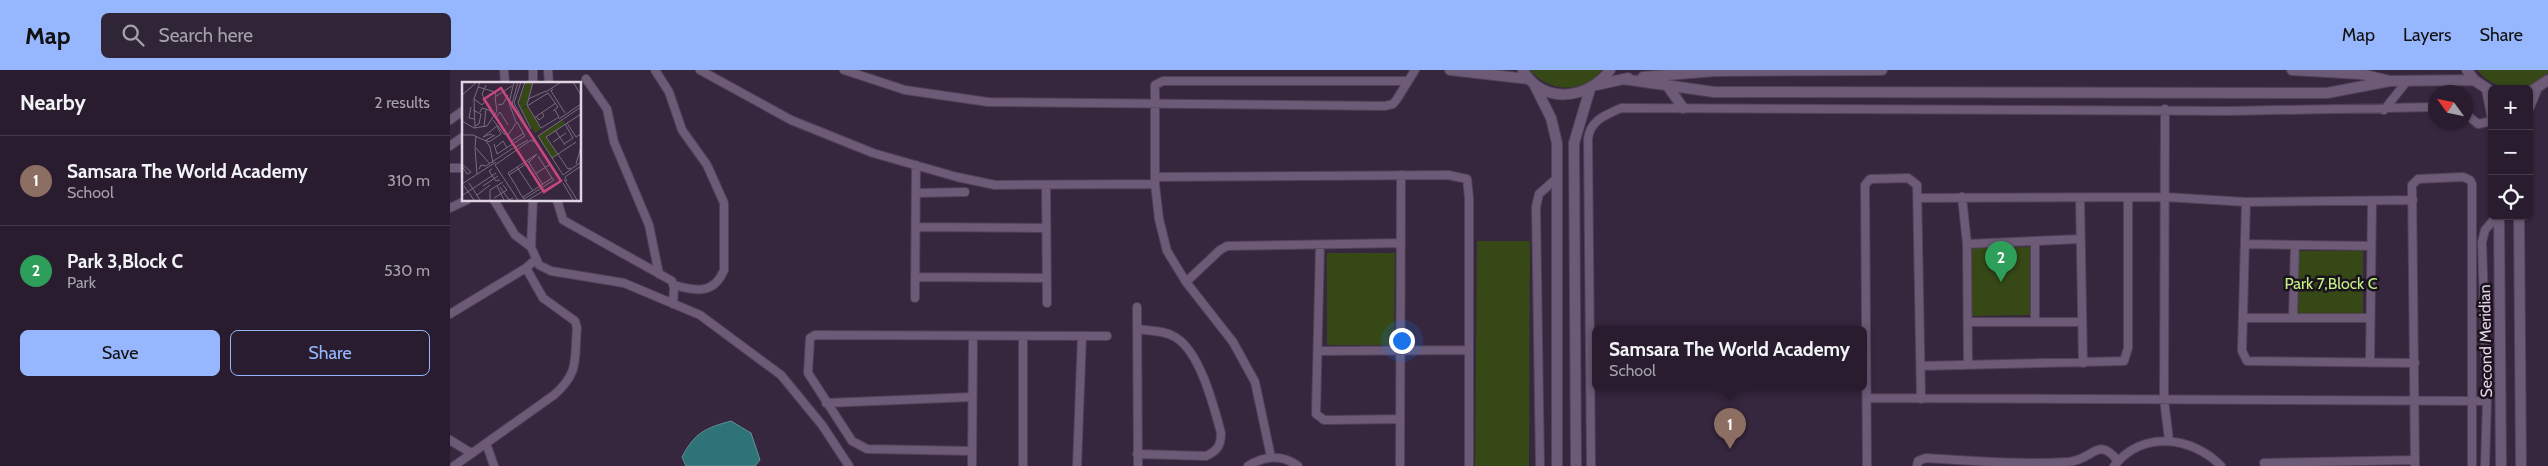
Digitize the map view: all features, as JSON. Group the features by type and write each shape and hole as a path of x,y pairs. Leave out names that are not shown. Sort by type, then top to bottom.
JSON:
{"main road":[{"path":"1450,70 1529,78 1561,95 1570,95 1623,79 1715,71 1882,70"},
{"path":"1576,466 1574,143 1593,87 1610,70"},
{"path":"2292,70 2361,74 2390,81"},
{"path":"2467,70 2474,80 2488,90"},
{"path":"1529,78 1551,118 1557,143 1557,466"},
{"path":"1623,79 1714,92 2307,93 2327,93 2390,81 2474,80"},
{"path":"1667,85 1683,108"},
{"path":"2533,100 2541,86"},
{"name":"Second Meridian","path":"2498,220 2501,466"},
{"path":"2519,220 2521,466"}],"street":[{"path":"557,201 563,220 674,285 699,291 705,289 721,277 724,270 724,203 707,165 682,130 669,92 655,70"},
{"path":"700,70 792,120 873,153 995,185 1402,175 1458,176 1467,179 1469,184 1469,466"},
{"path":"844,70 905,90 988,102 1388,106 1397,100 1415,70"},
{"path":"586,79 607,109 614,142 650,226 658,274"},
{"path":"1272,457 1255,382 1233,342 1186,282 1167,252 1158,219 1155,181 1155,85 1163,81 1408,81"},
{"path":"2384,110 2407,81"},
{"path":"1591,466 1588,138 1589,132 1602,116 1625,107 2229,112 2384,110 2428,107"},
{"path":"2165,110 2164,399 2168,440"},
{"path":"450,120 462,111"},
{"path":"2473,120 2478,124 2488,122"},
{"path":"450,146 462,137"},
{"path":"915,298 918,193 916,165"},
{"path":"1400,466 1402,175"},
{"path":"2264,463 2415,463 2412,185 2418,179 2463,177 2470,180 2472,184 2472,466"},
{"path":"1540,466 1536,207 1539,194 1557,178"},
{"path":"1867,326 1865,185 1870,179 1908,178 1917,185 1918,198 1921,399"},
{"path":"1046,185 1047,303"},
{"path":"1574,189 1589,200"},
{"path":"918,193 965,192"},
{"path":"1918,198 1962,196 2080,199 2165,198 2246,202 2372,202 2412,200"},
{"path":"1962,196 1967,244 1968,365"},
{"path":"1920,366 2121,362 2127,358 2128,198"},
{"path":"2080,199 2083,362"},
{"path":"450,208 465,201"},
{"path":"495,201 515,235 531,247"},
{"path":"533,201 531,247 535,260 539,265 551,271 624,283 700,316 781,376 822,425 849,466"},
{"path":"2246,202 2247,244 2242,351 2247,361 2415,363"},
{"path":"2370,363 2372,202"},
{"path":"2485,466 2486,401 2482,235 2495,220"},
{"path":"917,227 1046,228"},
{"path":"1967,244 2080,239"},
{"path":"2035,242 2036,322"},
{"path":"1186,282 1224,247 1401,243"},
{"path":"2247,244 2371,246"},
{"path":"1320,245 1319,351 1315,409 1320,418 1331,420 1400,419"},
{"path":"2293,317 2294,245"},
{"path":"450,314 526,268 535,260"},
{"path":"454,466 554,395 568,383 573,374 577,328 575,322 543,298 526,268"},
{"path":"916,277 1046,278"},
{"path":"672,304 674,285"},
{"path":"1137,307 1138,466"},
{"path":"2245,318 2370,318"},
{"path":"1968,322 2082,322"},
{"path":"1867,327 1868,466"},
{"path":"1137,329 1167,333 1183,343 1206,380 1221,433 1221,442 1216,451 1206,456 1138,454"},
{"path":"972,450 867,449 852,440 826,404 808,373 810,338 815,335 1107,336"},
{"path":"1023,336 1023,466"},
{"path":"1077,466 1082,336"},
{"path":"972,466 973,337"},
{"path":"1319,351 1469,350"},
{"path":"826,404 972,397"},
{"path":"1868,398 2486,401"},
{"path":"450,440 471,453"},
{"path":"1917,466 1921,458 1979,463 2048,464 2077,460 2103,448 2109,450 2116,464 2141,446 2168,440 2190,444 2210,454 2221,466"},
{"path":"486,443 494,466"},
{"path":"1248,466 1259,459 1272,457 1284,459 1298,466"}],"green space":[{"path":"1530,70 1602,70 1585,83 1576,87 1566,88 1547,83"},
{"path":"2477,70 2548,70 2548,73 2531,85 2498,85 2484,77"},
{"path":"1477,241 1530,241 1529,466 1475,466"},
{"path":"2030,247 2030,315 1972,316 1971,248"},
{"name":"Park 7,Block C","path":"2299,251 2363,251 2363,314 2298,314"},
{"path":"1327,253 1395,253 1394,345 1327,345"}],"shaded area":[{"path":"731,421 751,433 760,460 755,466 686,466 682,457 697,436 708,429"}],"place":[{"name":"Park 3,Block C","path":"2001,282"},
{"name":"Samsara The World Academy","path":"1730,449"}]}
